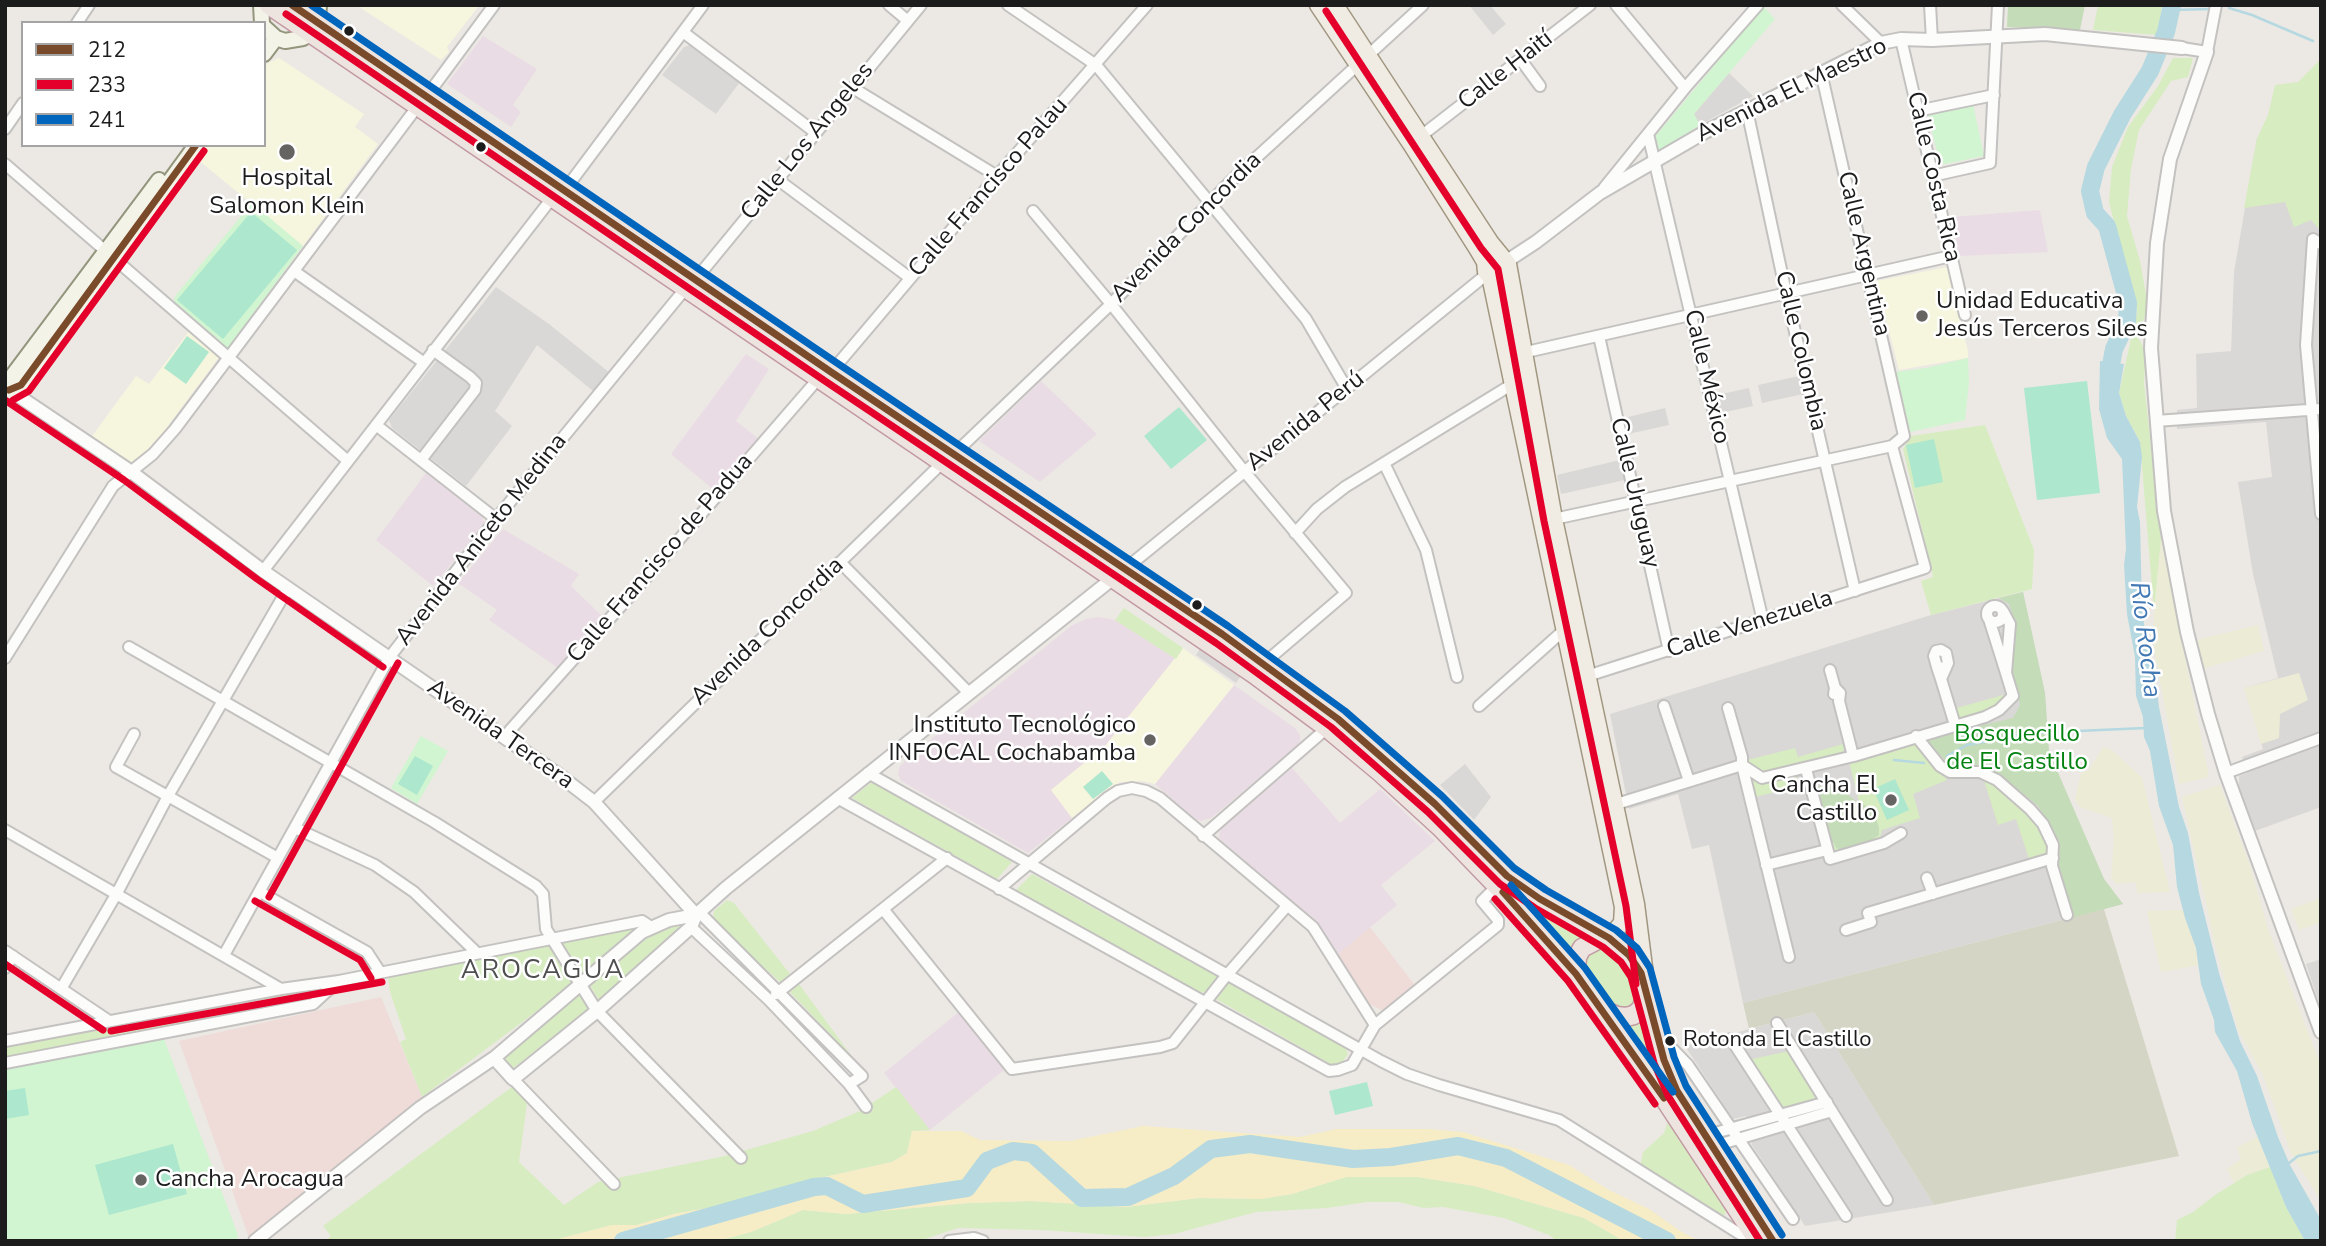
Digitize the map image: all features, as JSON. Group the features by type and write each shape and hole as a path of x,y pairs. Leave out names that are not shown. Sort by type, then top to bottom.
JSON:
{"highway":[{"path":"269,5 316,21"},
{"path":"292,5 422,102 824,376 1119,574 1263,664 1338,719 1390,763 1507,876 1566,915 1607,937 1636,964 1647,991 1664,1060 1677,1091 1773,1241"},
{"path":"1119,574 1327,728 1414,802 1497,886 1576,974 1603,1010 1756,1238"},
{"path":"1576,974 1577,957 1582,948 1607,937"},
{"path":"1603,1010 1617,1016 1634,1015 1641,1009 1647,991"}],"main road":[{"path":"1318,5 1421,136 1496,266 1522,353 1581,678 1647,991"},
{"path":"1335,5 1411,144 1496,266 1511,385 1563,631 1581,678"},
{"path":"267,32 295,41 316,21"},
{"path":"110,254 184,147"},
{"path":"6,391 10,379 194,147"},
{"path":"1607,937 1622,923 1630,906"}],"street":[{"path":"78,21 89,5"},
{"path":"5,658 113,486 153,454 229,358 494,5"},
{"path":"263,571 703,5"},
{"path":"889,5 908,21"},
{"name":"Calle Los Angeles","path":"690,284 921,5"},
{"path":"1008,5 1096,65 1306,319 1346,389"},
{"name":"Calle Francisco Palau","path":"824,376 1147,5"},
{"name":"Avenida Concordia","path":"594,802 840,562 1111,304 1210,202 1423,5"},
{"name":"Calle Haití","path":"1421,136 1590,5"},
{"path":"1616,5 1685,88"},
{"name":"Avenida Perú","path":"1119,574 1496,266 1536,242 1600,193 1685,88 1758,5"},
{"path":"1842,5 1881,43"},
{"path":"1930,5 1933,40"},
{"path":"1932,176 1990,163 1998,5"},
{"path":"2216,5 2207,52 2170,159 2160,213 2151,348 2164,511 2181,606 2208,714 2226,773 2321,1032"},
{"path":"683,32 816,133"},
{"name":"Avenida El Maestro","path":"1600,193 1747,110 1881,43 1901,39 1933,40 2045,34 2207,52"},
{"name":"Calle Costa Rica","path":"1901,39 1965,316"},
{"path":"1521,60 1540,86"},
{"name":"Calle Argentina","path":"1821,72 1904,436 1892,446"},
{"path":"853,88 997,176"},
{"path":"1917,111 1994,95"},
{"path":"5,128 21,106"},
{"name":"Calle Colombia","path":"1747,110 1855,591"},
{"name":"Calle México","path":"1648,134 1763,621"},
{"path":"5,164 348,461"},
{"path":"777,180 910,278"},
{"path":"1033,211 1346,593 1263,664"},
{"path":"2321,244 2313,239 2306,345 2316,409 2321,514"},
{"path":"1522,353 1951,256"},
{"path":"294,271 423,362"},
{"name":"Avenida Aniceto Medina","path":"224,956 389,658 496,519 690,284"},
{"name":"Calle Uruguay","path":"1599,336 1669,650"},
{"path":"421,460 475,390 475,383 470,377 433,350"},
{"name":"Calle Francisco de Padua","path":"504,737 824,376"},
{"path":"1295,533 1317,509 1345,487 1511,385"},
{"name":"Avenida Tercera","path":"6,391 130,471 263,571 559,775 594,802 769,1000 849,1084 866,1107"},
{"path":"2156,421 2316,409"},
{"path":"376,425 496,519"},
{"path":"1554,519 1892,446"},
{"name":"Calle Venezuela","path":"1581,678 1924,568 1892,446"},
{"path":"1384,463 1426,550 1457,677"},
{"path":"840,562 970,693"},
{"path":"513,1079 597,1011 696,918 867,773 1119,574"},
{"path":"61,989 288,588"},
{"path":"1609,806 1742,765 1762,778 1806,769 1985,718 1999,710 2012,696 1987,613 1991,606 1997,605 2010,624 2006,673"},
{"path":"1479,706 1563,631"},
{"path":"129,647 434,822 536,886 543,894 546,929 597,1011 741,1158"},
{"path":"1941,667 1941,679 1955,725"},
{"path":"1830,670 1835,688 1840,693 1839,701 1853,756"},
{"path":"1664,706 1689,781"},
{"path":"1728,708 1789,957"},
{"path":"1203,836 1327,728"},
{"path":"134,734 116,767 278,859"},
{"path":"1916,736 1940,766 1950,772 1980,772 2012,792 2043,824 2053,845 2052,866 2067,915"},
{"path":"2226,773 2321,738"},
{"path":"1806,769 1830,859 1884,843 1901,833"},
{"path":"116,778 127,773"},
{"path":"867,773 1226,976 1407,1074 1559,1120 1740,1234 1756,1238"},
{"path":"999,889 1107,797 1125,789 1146,791 1160,797 1312,927 1375,1026"},
{"path":"838,798 1329,1071 1352,1065 1375,1026 1498,925 1498,920 1482,901 1497,886"},
{"path":"295,828 375,865 414,892 476,952"},
{"path":"5,830 117,892 281,989"},
{"path":"1766,865 1827,850"},
{"path":"1846,930 1871,922 1868,913 2053,858"},
{"path":"769,1000 947,859"},
{"path":"1927,878 1933,894"},
{"path":"260,892 367,952 380,972"},
{"path":"883,909 1012,1069 1173,1043 1226,976 1287,906"},
{"path":"255,1241 421,1108 494,1058 650,928 669,919 696,918"},
{"name":"Avenida Tercera","path":"696,918 780,991 862,1076 849,1084"},
{"path":"5,1041 281,989 339,981 642,921 647,922 650,928"},
{"path":"5,968 9,953 109,1021"},
{"path":"5,1063 313,1004 339,981"},
{"path":"1777,1023 1887,1200"},
{"path":"1658,1033 1688,1065 1793,1219"},
{"path":"1731,1039 1846,1216"},
{"path":"494,1058 614,1184"},
{"path":"1708,1142 1731,1128 1784,1120 1830,1107"},
{"path":"1708,1142 1739,1140 1784,1120"},
{"path":"949,1241 982,1240"}],"shaded area":[{"path":"356,5 484,5 478,7 447,47 449,52 441,60"},
{"path":"1469,5 1490,5 1506,24 1493,35"},
{"path":"483,36 537,69 513,105 521,112 511,127 447,84"},
{"path":"690,45 740,82 716,114 662,75 684,47"},
{"name":"Hospital Salomon Klein","path":"279,58 364,114 355,127 378,144 303,246 197,159 206,147 266,147 268,63"},
{"path":"1729,73 1753,96 1700,125 1693,115"},
{"path":"2257,138 2321,148 2321,807 2255,831 2239,787 2239,776 2247,773 2242,757 2263,749 2244,688 2278,678 2253,574 2238,482 2272,477 2266,422 2177,429 2177,410 2197,408 2196,354 2231,351 2234,272"},
{"path":"2040,210 2048,252 1959,256 1952,217"},
{"name":"Unidad Educativa Jesús Terceros Siles","path":"1947,267 1968,358 1899,370 1876,281"},
{"path":"496,287 549,324 610,373 593,391 537,345 495,411 512,426 466,486 392,428 389,420"},
{"path":"190,330 220,356 150,450 136,462 128,464 90,439 136,376 149,384"},
{"path":"746,354 769,369 736,421 760,440 715,491 671,454"},
{"path":"1799,376 1803,394 1762,403 1758,385"},
{"path":"1041,381 1097,434 1040,482 979,441"},
{"path":"1749,388 1753,406 1721,413 1717,395"},
{"path":"1665,408 1669,425 1628,434 1624,418"},
{"path":"1620,460 1625,480 1561,494 1557,475"},
{"path":"426,473 481,516 485,523 433,586 376,540"},
{"path":"503,529 579,574 571,586 603,617 558,668 489,620 497,610 458,583"},
{"path":"2161,538 2209,777 2179,784 2154,648 2154,611"},
{"path":"2023,592 2045,693 2049,752 2104,879 2123,904 1743,1003 1709,845 1692,849 1678,794 1629,809 1610,714 1931,615"},
{"path":"1099,617 1115,620 1176,659 1105,746 1051,790 1072,818 1028,853 901,781 898,774 900,766 908,758 1071,626"},
{"path":"2258,625 2264,651 2202,669 2196,640"},
{"name":"Instituto Tecnológico INFOCAL Cochabamba","path":"1183,648 1234,685 1155,784 1142,781 1120,782 1072,818 1051,790 1105,746"},
{"path":"1200,648 1241,676 1236,683 1196,655"},
{"path":"2299,673 2308,700 2280,714 2279,738 2261,744 2244,688"},
{"path":"1234,685 1295,728 1300,735 1300,741 1298,746 1211,818 1201,821 1195,819 1155,784"},
{"path":"2103,747 2113,751 2142,778 2170,892 2137,893 2136,882 2117,884 2111,878 2114,839 2112,818 2080,807 2075,799 2081,773 2089,770"},
{"path":"1465,764 1491,797 1474,820 1440,785"},
{"path":"1292,768 1340,823 1380,789 1435,841 1381,885 1397,905 1337,955 1315,922 1219,838 1220,830"},
{"path":"2220,785 2250,866 2267,926 2321,1066 2321,1142 2318,1143 2321,1148 2321,1201 2291,1153 2262,1073 2238,1030 2215,944 2182,797"},
{"path":"2321,898 2321,922 2299,930 2291,909"},
{"path":"2104,909 2179,1156 1934,1205 1814,1012 1749,1029 1743,1003"},
{"path":"2183,910 2196,948 2198,965 2161,972 2147,911"},
{"path":"1370,927 1414,984 1396,1002 1382,1010 1369,1004 1363,997 1337,955"},
{"path":"2321,959 2321,1009 2306,964"},
{"path":"381,997 422,1097 249,1238 179,1041"},
{"path":"960,1011 1002,1064 1003,1071 930,1130 884,1073"},
{"path":"1814,1012 1934,1205 1805,1226 1752,1145 1746,1116 1733,1119 1685,1046"},
{"path":"2258,1137 2270,1167 2234,1183 2227,1169 2241,1159 2237,1147"}],"green space":[{"path":"2008,5 2085,5 2080,30 2007,27"},
{"path":"2098,5 2162,5 2158,35 2093,30"},
{"path":"1762,8 1775,19 1694,114 1700,125 1658,151 1654,138"},
{"path":"2173,58 2193,58 2188,77 2171,81 2139,130 2131,169 2127,216 2140,261 2148,306 2138,338 2146,351 2144,383 2161,538 2154,611 2140,442 2126,416 2119,393 2137,312 2109,202 2112,167 2128,127 2158,86"},
{"path":"2321,59 2321,231 2311,220 2294,227 2285,202 2244,208 2257,138 2268,115 2275,85 2298,82"},
{"path":"1973,104 1984,156 1940,165 1928,114"},
{"path":"252,203 303,246 228,348 174,302 175,296"},
{"path":"251,212 297,250 223,339 177,300"},
{"path":"187,336 209,352 186,384 164,368"},
{"path":"1968,358 1969,382 1965,420 1910,432 1895,372"},
{"path":"2087,381 2100,493 2037,500 2024,388"},
{"path":"1179,407 1207,440 1171,469 1144,436"},
{"path":"1985,425 2034,550 2032,589 1931,615 1921,581 1933,577 1903,449 1911,436"},
{"path":"1934,439 1943,482 1915,488 1906,445"},
{"name":"Bosquecillo de El Castillo","path":"2023,592 2045,693 2049,752 2104,879 2123,904 2071,918 2056,869 2059,841 2038,806 2008,781 1989,770 1977,765 1964,763 1954,766 1947,762 1925,739 2013,718 2020,705 2012,667 2015,621 2009,604 1999,598"},
{"path":"1124,608 1183,648 1176,659 1115,620"},
{"path":"2007,694 1983,716 1958,721 1953,709"},
{"path":"421,736 448,751 417,804 391,788"},
{"path":"1915,743 1947,780 1913,794 1920,818 1882,830 1879,841 1834,852 1830,848 1821,812 1859,801 1849,762"},
{"path":"1843,744 1845,748 1842,753 1768,772 1758,771 1747,760 1795,748 1798,757"},
{"path":"415,756 433,766 417,795 398,784"},
{"path":"1102,771 1113,784 1093,799 1083,787"},
{"path":"1794,776 1808,784 1755,797 1751,777 1769,781"},
{"path":"1983,777 2014,797 2031,814 2049,844 2045,856 2030,862 2016,819 1998,825"},
{"name":"Cancha El Castillo","path":"1895,779 1909,810 1887,820 1873,789"},
{"path":"873,781 1012,862 997,879 852,798"},
{"path":"1815,786 1840,789 1860,804 1872,807 1879,835 1868,843 1843,851 1836,848 1834,843 1821,841 1809,796"},
{"path":"1032,874 1218,977 1207,992 1199,993 1014,892"},
{"path":"1522,897 1593,936 1571,955 1520,900"},
{"path":"727,900 734,903 790,974 781,983 713,921 714,911"},
{"path":"678,919 685,927 599,1000 589,984 670,920"},
{"path":"650,924 583,976 561,941"},
{"path":"547,944 573,984 422,1097 400,1042 406,1039 390,992 388,976"},
{"name":"Rotonda El Castillo","path":"1603,947 1619,956 1641,993 1629,1011 1612,1008 1584,973 1582,956"},
{"path":"1227,982 1329,1038 1346,1049 1348,1054 1340,1065 1334,1066 1216,999"},
{"path":"799,984 853,1058 789,991"},
{"path":"324,987 309,1000 5,1058 5,1045 177,1016"},
{"path":"578,993 588,1009 512,1069 500,1056"},
{"path":"1645,1015 1684,1118 1620,1023"},
{"path":"164,1039 238,1235 237,1241 5,1241 5,1069"},
{"path":"1789,1051 1818,1098 1816,1102 1784,1111 1748,1060"},
{"path":"1367,1082 1373,1106 1335,1115 1329,1091"},
{"path":"512,1087 527,1103 519,1162 564,1205 598,1182 725,1156 813,1131 860,1111 896,1087 930,1130 912,1131 907,1153 892,1162 802,1182 764,1198 674,1214 637,1225 612,1225 551,1241 325,1241 331,1236 323,1226"},
{"path":"25,1088 29,1115 5,1119 5,1091"},
{"path":"1668,1121 1726,1210 1725,1215 1719,1215 1640,1168 1643,1152 1664,1133"},
{"name":"Cancha Arocagua","path":"173,1144 187,1194 109,1215 95,1165"},
{"path":"2270,1167 2286,1207 2305,1241 2175,1241 2177,1220 2247,1175"},
{"path":"1346,1177 1417,1177 1475,1186 1584,1218 1624,1241 1557,1241 1549,1235 1504,1218 1443,1207 1424,1208 1398,1202 1367,1202 1327,1208 1256,1212 1174,1234 1144,1237 958,1228 919,1241 717,1241 751,1232 803,1210 846,1214 969,1203 1031,1201 1126,1207 1199,1198 1261,1199 1292,1194"}],"sand":[{"path":"1143,1126 1300,1137 1336,1129 1428,1129 1463,1132 1569,1165 1609,1190 1649,1209 1699,1241 1624,1241 1584,1218 1475,1186 1417,1177 1346,1177 1292,1194 1261,1199 1199,1198 1126,1207 1031,1201 969,1203 846,1214 803,1210 751,1232 717,1241 551,1241 612,1225 637,1225 674,1214 764,1198 802,1182 892,1162 907,1153 912,1131 961,1131 980,1140 1070,1141"}],"water":[{"name":"Río Rocha","path":"2100,361 2124,364 2119,393 2126,416 2140,442 2142,457 2137,507 2147,648 2155,674 2179,807 2188,833 2199,893 2219,973 2240,1041 2257,1076 2278,1137 2290,1165 2321,1220 2321,1241 2305,1241 2286,1207 2252,1123 2237,1071 2215,1032 2214,1020 2201,984 2196,948 2177,887 2173,845 2159,806 2150,751 2144,737 2143,717 2136,696 2135,657 2127,614 2124,565 2126,549 2122,459 2107,438 2099,409"}],"waterway":[{"name":"Río Rocha","path":"2111,384 2110,370 2114,349 2127,322 2128,303 2107,226 2095,213 2090,191 2096,167 2122,115 2150,71 2166,32 2172,5"},
{"path":"2229,8 2313,41"},
{"path":"2171,10 2211,9"},
{"path":"1947,756 1967,745 2033,733 2145,728"},
{"path":"1894,760 1924,763"},
{"path":"623,1241 814,1187 827,1186 863,1204 967,1188 987,1161 1013,1151 1032,1153 1082,1198 1128,1197 1174,1176 1211,1149 1250,1144 1353,1159 1391,1157 1458,1146 1506,1158 1667,1241"},
{"path":"2289,1163 2298,1156 2321,1151"}],"transit line":[{"name":"212","path":"292,5 1222,634 1338,719 1435,804 1507,876 1540,899 1609,938 1629,955 1641,973 1664,1060 1677,1091 1773,1241"},
{"name":"241","path":"311,5 1228,626 1345,711 1442,796 1514,868 1546,890 1616,930 1637,948 1650,968 1674,1057 1686,1086 1782,1235"},
{"name":"233","path":"1326,11 1481,248 1498,269 1544,521 1626,906 1636,984"},
{"name":"233","path":"286,14 1216,643 1331,727 1428,812 1500,884 1535,908 1603,947 1621,962 1631,977 1654,1063 1668,1096 1760,1241"},
{"name":"212","path":"9,390 21,385 195,147"},
{"name":"233","path":"13,400 29,391 204,151"},
{"name":"233","path":"5,400 124,480 257,579 383,667"},
{"name":"233","path":"269,897 398,663"},
{"name":"241","path":"1511,885 1585,968 1673,1092"},
{"name":"212","path":"1503,892 1576,974 1664,1098"},
{"name":"233","path":"1495,899 1568,981 1655,1104"},
{"name":"233","path":"255,901 360,960 371,978"},
{"name":"233","path":"5,964 103,1030"},
{"name":"233","path":"111,1031 382,982"}],"place":[{"name":"Hospital Salomon Klein","path":"287,152"},
{"name":"Unidad Educativa Jesús Terceros Siles","path":"1922,316"},
{"name":"Instituto Tecnológico INFOCAL Cochabamba","path":"1150,740"},
{"name":"Cancha El Castillo","path":"1891,800"},
{"name":"Rotonda El Castillo","path":"1670,1041"},
{"name":"Cancha Arocagua","path":"141,1180"}],"district":[{"name":"AROCAGUA","path":"543,972"}]}
